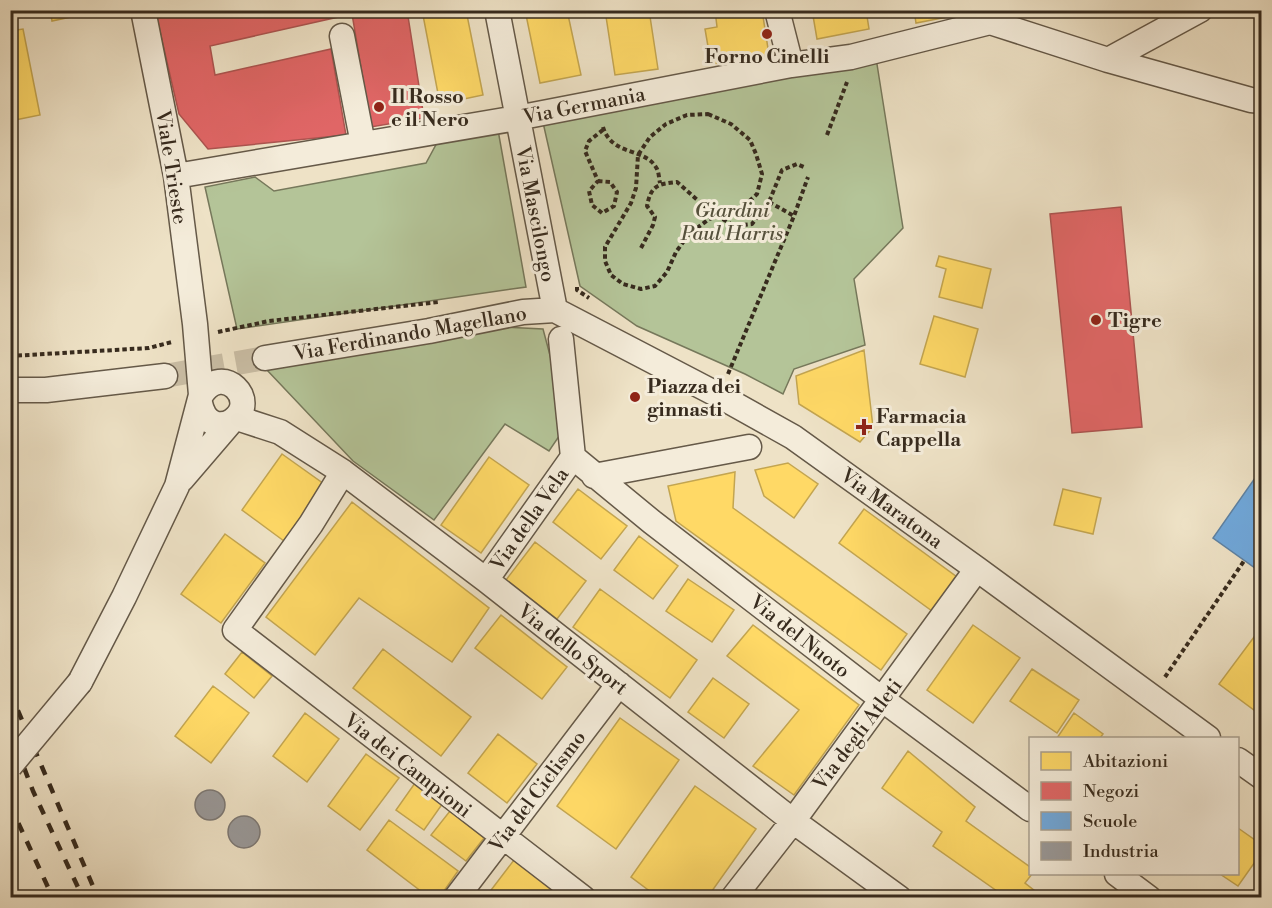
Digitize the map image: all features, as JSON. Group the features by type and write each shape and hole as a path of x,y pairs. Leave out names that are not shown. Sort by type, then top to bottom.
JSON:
{"street":[{"name":"Viale Trieste","path":"143,10 176,176 197,333 200,399"},
{"name":"Via Mascilongo","path":"496,10 555,310"},
{"path":"777,10 791,65"},
{"path":"1108,60 1200,10"},
{"name":"Via Germania","path":"176,176 517,118 791,65 851,57 989,16"},
{"path":"989,16 1108,60 1251,100 1262,101"},
{"path":"342,36 363,144"},
{"name":"Via Ferdinando Magellano","path":"265,358 523,312 555,310"},
{"name":"Via Maratona","path":"555,310 777,427 977,569 1207,737"},
{"name":"Viale Trieste","path":"197,333 230,383 241,395 243,403 241,411 233,421"},
{"path":"561,339 573,457"},
{"path":"13,390 45,390 165,376"},
{"path":"10,766 80,682 177,486 200,399 206,388 213,383 221,381 230,383"},
{"path":"200,399 201,411 213,423 221,425 233,421"},
{"path":"177,486 233,421"},
{"name":"Via dello Sport","path":"233,421 280,432 343,472 486,580 793,820 899,897"},
{"path":"594,476 749,447"},
{"name":"Via del Nuoto","path":"573,457 594,476 883,700 1029,809"},
{"name":"Via della Vela","path":"486,580 573,457"},
{"name":"Via dei Campioni","path":"343,472 311,524 235,630 583,897"},
{"name":"Via degli Atleti","path":"733,897 883,700 977,569"},
{"name":"Via del Ciclismo","path":"456,897 619,684"},
{"path":"1239,761 1262,777"},
{"path":"1120,875 1149,897"}],"path":[{"path":"827,135 847,82 851,57"},
{"path":"600,102 603,129 607,139 619,148 648,160 657,168 660,183"},
{"path":"708,114 731,124 750,140 762,174 757,194 742,208 720,217 709,219 689,234 676,252 667,272 655,286 641,289 622,284 611,275 605,261 605,247 631,202 636,188 638,155 650,137 666,123 687,115 708,114"},
{"path":"598,181 585,151 589,141 603,129"},
{"path":"641,248 653,225 654,217 647,206 649,194 660,183 677,182 702,204 734,226 752,224 769,202 782,170 797,164 806,168"},
{"path":"717,369 729,375 808,177"},
{"path":"598,181 610,182 617,192 614,206 602,213 592,205 589,191 598,181"},
{"path":"769,202 794,216"},
{"path":"575,279 577,290 597,304"},
{"path":"10,356 148,348 197,333 269,321 441,302"},
{"path":"1151,697 1244,561"}],"green space":[{"name":"Giardini Paul Harris","path":"876,58 903,228 854,279 865,345 794,369 783,394 745,374 637,326 580,286 542,118"},
{"path":"498,130 526,287 237,329 205,187 255,177 274,191 426,163 438,141"},
{"path":"504,327 543,329 568,423 549,451 505,424 434,520 353,461 266,369"}],"building: Abitazioni":[{"path":"50,10 90,10 90,13 52,21"},
{"path":"422,10 466,10 483,95 440,104"},
{"path":"525,10 567,10 581,75 540,83"},
{"path":"605,10 649,10 658,69 615,75"},
{"path":"715,10 762,10 769,55 711,64 705,29 717,27"},
{"path":"812,10 866,10 869,29 817,39"},
{"path":"914,10 962,10 963,14 916,23"},
{"path":"1070,10 1121,10 1120,16"},
{"path":"23,29 40,115 10,121 10,31"},
{"path":"939,256 991,269 982,308 939,297 946,269 936,266"},
{"path":"934,316 978,329 965,377 920,364"},
{"path":"864,350 873,427 860,442 799,404 796,376"},
{"path":"282,454 324,484 284,541 242,510"},
{"path":"489,457 529,485 481,553 441,525"},
{"path":"788,463 818,484 794,518 764,496 755,470"},
{"path":"735,472 733,508 907,634 881,670 676,521 668,486"},
{"path":"578,489 627,526 601,559 553,522"},
{"path":"1063,489 1101,498 1093,534 1054,525"},
{"path":"352,502 489,608 452,662 359,598 315,655 266,617"},
{"path":"864,509 957,577 932,611 839,543"},
{"path":"225,534 265,563 221,623 181,594"},
{"path":"639,536 678,566 653,599 614,570"},
{"path":"535,542 586,581 557,619 506,580"},
{"path":"688,579 734,610 712,642 666,611"},
{"path":"600,589 697,660 670,698 573,627"},
{"path":"501,615 567,667 542,699 475,648"},
{"path":"753,625 859,705 794,795 753,766 799,710 727,656"},
{"path":"973,625 1020,658 973,723 927,690"},
{"path":"1257,633 1262,636 1262,716 1219,684"},
{"path":"383,649 471,717 441,756 353,688"},
{"path":"242,652 272,676 254,698 225,674"},
{"path":"1032,669 1079,700 1057,733 1010,701"},
{"path":"713,678 749,704 724,738 688,712"},
{"path":"213,686 249,713 211,763 175,736"},
{"path":"305,713 339,739 307,782 273,756"},
{"path":"1074,713 1103,734 1101,737 1058,737"},
{"path":"620,718 679,760 616,849 557,806"},
{"path":"498,734 537,764 507,803 468,773"},
{"path":"908,751 975,807 966,821 1029,866 1029,875 1031,875 1025,883 1044,898 1003,898 1004,896 933,846 942,832 882,788"},
{"path":"366,754 399,778 360,830 328,806"},
{"path":"415,783 443,803 424,830 396,810"},
{"path":"695,786 756,829 707,898 659,898 631,877"},
{"path":"450,811 484,838 466,861 431,835"},
{"path":"389,820 458,871 439,898 430,898 367,850"},
{"path":"1239,829 1262,845 1262,852 1238,886 1222,875 1239,875"},
{"path":"514,860 551,889 544,898 485,898"}],"building: Negozi":[{"path":"155,10 407,10 424,118 371,127 352,14 210,46 215,75 331,49 346,135 208,149 179,114"},
{"name":"Tigre","path":"1121,207 1142,427 1072,433 1050,214"}],"building: Scuole":[{"path":"1255,478 1262,483 1262,573 1213,538"}],"building: Industria":[{"path":"210,790 221,794 225,805 221,816 210,820 199,816 195,805 199,794"},
{"path":"244,816 255,821 260,832 255,843 244,848 233,843 228,832 233,821"}],"tunnel":[{"path":"165,376 265,358"}],"railway":[{"path":"10,692 98,898"},
{"path":"10,731 33,791 83,898"},
{"path":"10,805 53,898"}],"place":[{"name":"Forno Cinelli","path":"767,34"},
{"name":"Il Rosso e il Nero","path":"379,107"},
{"name":"Tigre","path":"1096,320"},
{"name":"Piazza dei ginnasti","path":"635,397"},
{"name":"Farmacia Cappella","path":"864,427"}]}
